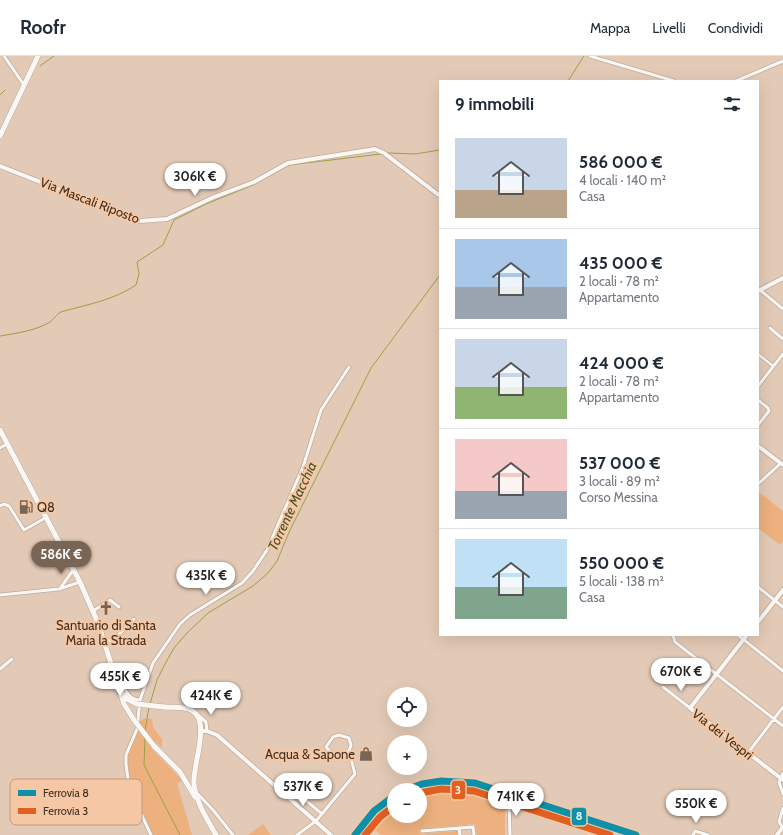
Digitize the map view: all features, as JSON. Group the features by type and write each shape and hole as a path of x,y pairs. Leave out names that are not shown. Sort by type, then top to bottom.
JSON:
{"main road":[{"path":"0,136 38,56"},
{"path":"0,430 80,582 93,611 124,704 154,746 189,780 194,777"},
{"path":"119,687 125,697 138,702 164,707 184,708 196,713 200,721 200,731 194,777 196,793 201,807"},
{"path":"130,714 130,707 138,702"},
{"path":"180,772 216,835"}],"street":[{"path":"4,56 24,85"},
{"path":"590,56 671,80"},
{"path":"738,80 783,61"},
{"name":"Via Mascali Riposto","path":"0,166 140,221 167,219 214,197 254,182 288,163 375,149 384,153 439,195"},
{"path":"783,278 759,291 783,309"},
{"path":"770,328 783,339"},
{"path":"759,385 783,354"},
{"path":"759,355 773,366"},
{"path":"126,779 126,755 137,729 138,702 153,663 180,624 194,611 242,583 253,571 267,550 303,467 321,410 349,367"},
{"path":"759,401 768,408 769,411 759,424"},
{"path":"0,448 7,444"},
{"path":"759,447 782,464 759,483"},
{"path":"0,506 4,504 9,506 24,530 47,517"},
{"path":"59,589 74,569"},
{"path":"0,595 59,589 80,582"},
{"path":"759,588 783,606"},
{"path":"759,621 783,590"},
{"path":"93,611 110,600 120,607"},
{"path":"104,643 119,637 123,630 134,619"},
{"path":"673,636 675,642 783,726"},
{"path":"739,636 783,670"},
{"path":"690,708 747,636"},
{"path":"0,669 12,659"},
{"path":"114,672 120,677 128,695 138,702"},
{"name":"Via dei Vespri","path":"663,687 748,753 782,777"},
{"path":"748,753 783,707"},
{"path":"196,713 206,722 207,731"},
{"path":"200,731 207,731 216,735 331,835"},
{"path":"297,835 317,822 355,774 349,751 351,742 346,736 333,737 326,747 335,756 349,751"},
{"path":"782,777 780,786 783,794"},
{"path":"283,792 289,786 322,814"},
{"path":"196,793 213,810 233,835"},
{"path":"509,800 510,835"},
{"path":"777,835 783,827 779,822 783,808"},
{"path":"142,816 151,835"},
{"path":"317,822 334,835"},
{"path":"422,831 473,827 474,835"},
{"path":"459,828 460,835"},
{"path":"693,835 695,831 708,835"}],"shaded area":[{"path":"760,493 783,511 783,541 780,545 759,529"},
{"path":"145,718 152,719 153,727 162,739 162,748 156,742 152,749 183,781 177,783 192,835 152,835 142,814 142,779 128,779 127,774 128,753 140,721"},
{"path":"440,782 471,784 505,795 505,835 477,835 475,824 419,829 420,834 457,831 457,835 381,835 375,830 371,835 356,835 372,814 387,802 387,823 427,823 427,785"},
{"path":"263,824 271,835 248,835"}],"waterway":[{"path":"40,66 54,56"},
{"name":"Torrente Macchia","path":"569,80 584,56"},
{"path":"0,95 5,90"},
{"path":"388,153 415,154 439,150"},
{"path":"0,336 38,328 50,322 62,312 110,298 136,285 139,274 137,262 163,245 174,220 206,204 253,185 289,165 381,154"},
{"name":"Torrente Macchia","path":"150,704 157,680 165,664 174,648 187,633 208,613 253,586 268,573 277,561 290,530 371,368 439,276"},
{"name":"Torrente Macchia","path":"145,731 149,707"},
{"name":"Torrente Macchia","path":"145,737 144,765 180,835"}],"rail line":[{"name":"8","path":"427,783 441,781 475,783 636,835"},
{"name":"3","path":"427,792 441,789 474,791 610,835"},
{"name":"8","path":"355,835 374,811 387,801"},
{"name":"3","path":"365,835 380,817 387,812"}],"place":[{"name":"Q8","path":"26,507"},
{"name":"Santuario di Santa Maria la Strada","path":"106,608"},
{"name":"Acqua & Sapone","path":"366,754"}]}
